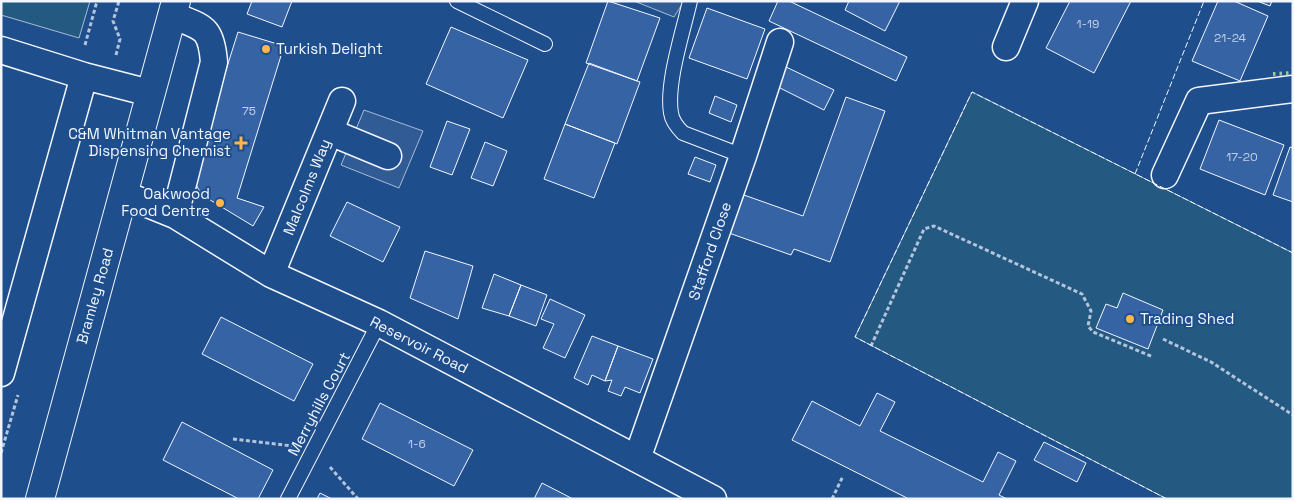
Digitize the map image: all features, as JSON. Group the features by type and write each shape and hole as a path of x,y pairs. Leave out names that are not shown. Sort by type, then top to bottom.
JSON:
{"main road":[{"name":"Bramley Road","path":"40,499 174,8"}],"street":[{"path":"1006,47 1025,1"},
{"name":"Bramley Road","path":"174,8 202,28 212,40 214,62 174,215"},
{"name":"Stafford Close","path":"637,459 743,156 780,42"},
{"path":"1,50 84,76 150,93"},
{"path":"1,372 84,76"},
{"path":"1165,175 1199,101 1293,89"},
{"name":"Malcolms Way","path":"272,274 342,101"},
{"path":"330,132 388,156"},
{"name":"Reservoir Road","path":"123,194 174,215 272,274 379,323 713,499"}],"lane":[{"path":"457,1 544,44"},
{"path":"690,1 676,63 670,114 675,125 683,132 743,156"},
{"name":"Merryhills Court","path":"288,499 379,323"}],"path":[{"path":"85,45 97,1"},
{"path":"118,48 120,39 113,21 119,1"},
{"path":"871,346 924,229 934,226 1082,294 1090,311 1088,326 1093,332 1153,357"},
{"path":"1163,339 1211,362 1293,415"},
{"path":"832,499 843,476"}],"shaded area":[{"path":"1,1 90,1 79,38 1,15"},
{"path":"634,1 684,1 674,17"},
{"path":"972,92 1293,253 1293,499 1167,499 855,337"},
{"path":"364,110 423,131 399,188 341,165"}],"building":[{"path":"252,1 292,1 282,27 247,14"},
{"path":"608,1 660,18 637,81 586,63"},
{"path":"778,1 789,1 907,57 896,81 769,21"},
{"path":"849,1 900,1 885,31 845,10"},
{"path":"1070,1 1131,1 1094,73 1046,48"},
{"path":"1218,1 1234,1 1268,16 1240,81 1192,61"},
{"path":"1257,1 1272,1 1270,6"},
{"path":"707,8 765,29 747,79 689,58"},
{"path":"451,27 528,60 503,118 426,84"},
{"path":"238,32 284,46 237,198 264,207 253,226 202,195 192,178"},
{"path":"589,63 640,82 617,144 565,124"},
{"path":"784,66 834,90 824,110 774,85"},
{"path":"715,96 737,105 731,122 709,113"},
{"path":"846,97 885,111 830,262 794,249 791,255 729,233 744,195 803,216"},
{"path":"1219,120 1284,145 1265,195 1200,169"},
{"path":"447,121 470,129 452,175 430,167"},
{"path":"565,124 615,143 594,198 544,179"},
{"path":"485,142 507,151 493,186 471,178"},
{"path":"1290,147 1293,148 1293,202 1273,195"},
{"path":"695,157 716,165 710,182 688,174"},
{"path":"347,202 400,227 383,262 330,236"},
{"path":"425,251 473,266 458,319 410,298"},
{"path":"494,274 521,285 509,316 482,308"},
{"path":"521,285 547,295 536,326 509,316"},
{"name":"Trading Shed","path":"1123,293 1163,310 1148,349 1096,328 1106,304 1117,308"},
{"path":"550,299 585,315 565,358 543,348 554,324 541,319"},
{"path":"221,317 313,364 294,401 202,354"},
{"path":"592,336 618,346 605,381 592,375 588,385 574,378"},
{"path":"618,346 653,359 640,393 625,387 621,396 608,391 612,380 605,381"},
{"path":"877,393 895,402 880,431 983,482 998,452 1016,461 999,495 1007,499 909,499 792,440 812,401 860,426"},
{"path":"380,403 473,450 454,486 362,439"},
{"path":"182,422 273,470 258,499 239,499 163,460"},
{"path":"1044,442 1086,463 1077,482 1034,460"},
{"path":"542,483 573,499 534,499"},
{"path":"320,493 332,499 317,499"}],"hedge":[{"path":"1273,74 1293,73"}],"fence":[{"path":"1135,174 1204,1"},
{"path":"1167,499 855,337 972,92 1293,253"}],"place":[{"name":"Turkish Delight","path":"266,49"},
{"name":"C&M Whitman Vantage Dispensing Chemist","path":"241,143"},
{"name":"Oakwood Food Centre","path":"220,203"},
{"name":"Trading Shed","path":"1130,319"}]}
